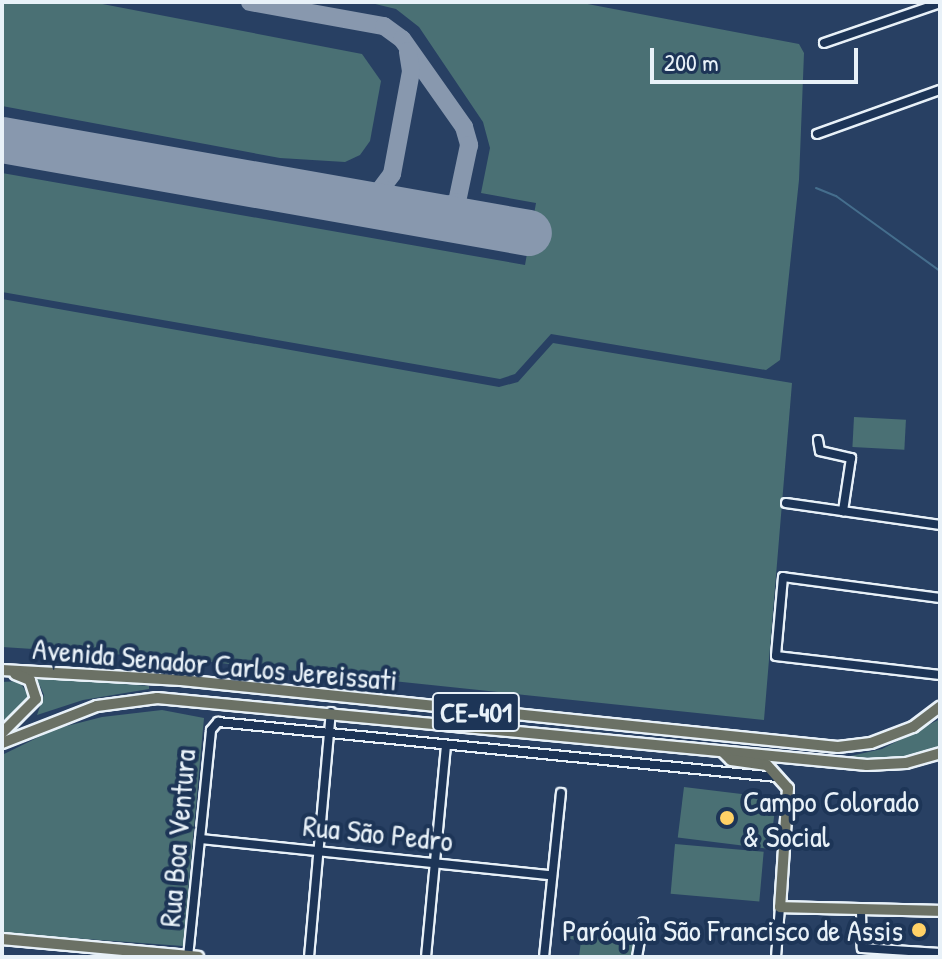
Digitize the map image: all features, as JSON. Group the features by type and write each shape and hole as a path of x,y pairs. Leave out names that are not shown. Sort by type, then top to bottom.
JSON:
{"main road":[{"name":"Avenida Senador Carlos Jereissati","path":"2,671 181,680 838,747 871,743 913,727 940,707"},
{"path":"2,671 30,680 36,692 28,711 2,733"},
{"name":"Avenida Senador Carlos Jereissati","path":"2,743 60,717 142,699 331,712 833,762 894,765 940,753"},
{"path":"723,752 731,760 767,765 789,793 780,907 940,911"},
{"path":"2,939 72,951 198,957"}],"street":[{"path":"824,43 940,3"},
{"path":"817,134 940,90"},
{"path":"818,440 818,450 851,458 843,511"},
{"path":"786,503 940,525"},
{"path":"940,598 781,579 776,656 940,675"},
{"path":"309,957 331,712"},
{"name":"Rua Boa Ventura","path":"188,957 213,724 329,733"},
{"path":"329,733 777,777"},
{"path":"426,957 446,745"},
{"path":"544,957 561,793"},
{"name":"Rua São Pedro","path":"200,839 551,875"},
{"path":"776,957 780,907"},
{"path":"861,909 862,948 940,953"},
{"path":"637,957 643,923"}],"green space":[{"path":"2,2 92,2 362,54 381,81 370,141 360,155 345,162 280,158 2,106"},
{"path":"367,2 577,2 799,44 804,53 799,180 780,360 766,370 551,334 515,374 500,379 2,292 2,173 525,265 536,203 481,193 490,148 483,122 419,27 396,9"},
{"path":"2,299 499,387 518,382 553,343 792,383 764,720 173,658 2,647"},
{"path":"854,417 906,420 904,450 852,447"},
{"path":"36,677 149,686 149,689 83,700 37,715 44,695"},
{"path":"19,681 29,696 24,706 2,721 2,682"},
{"path":"162,710 204,718 183,946 2,933 2,755 55,729 102,717"},
{"path":"940,719 940,748 931,752 902,759 846,757 882,749"},
{"name":"Campo Colorado & Social","path":"684,787 776,798 770,849 678,838"},
{"name":"Campo Colorado & Social","path":"675,844 764,852 759,902 671,894"},
{"path":"570,925 637,932 634,957 579,957 581,941 570,939"}],"waterway":[{"path":"816,188 836,196 940,271"}],"taxiway":[{"path":"250,2 384,26 402,39 464,127 469,145 457,202 418,214"},
{"path":"344,201 377,194 392,174 411,71 408,51"}],"runway":[{"path":"2,140 529,233"}],"place":[{"name":"Campo Colorado & Social","path":"727,818"},
{"name":"Paróquia São Francisco de Assis","path":"919,930"}]}
